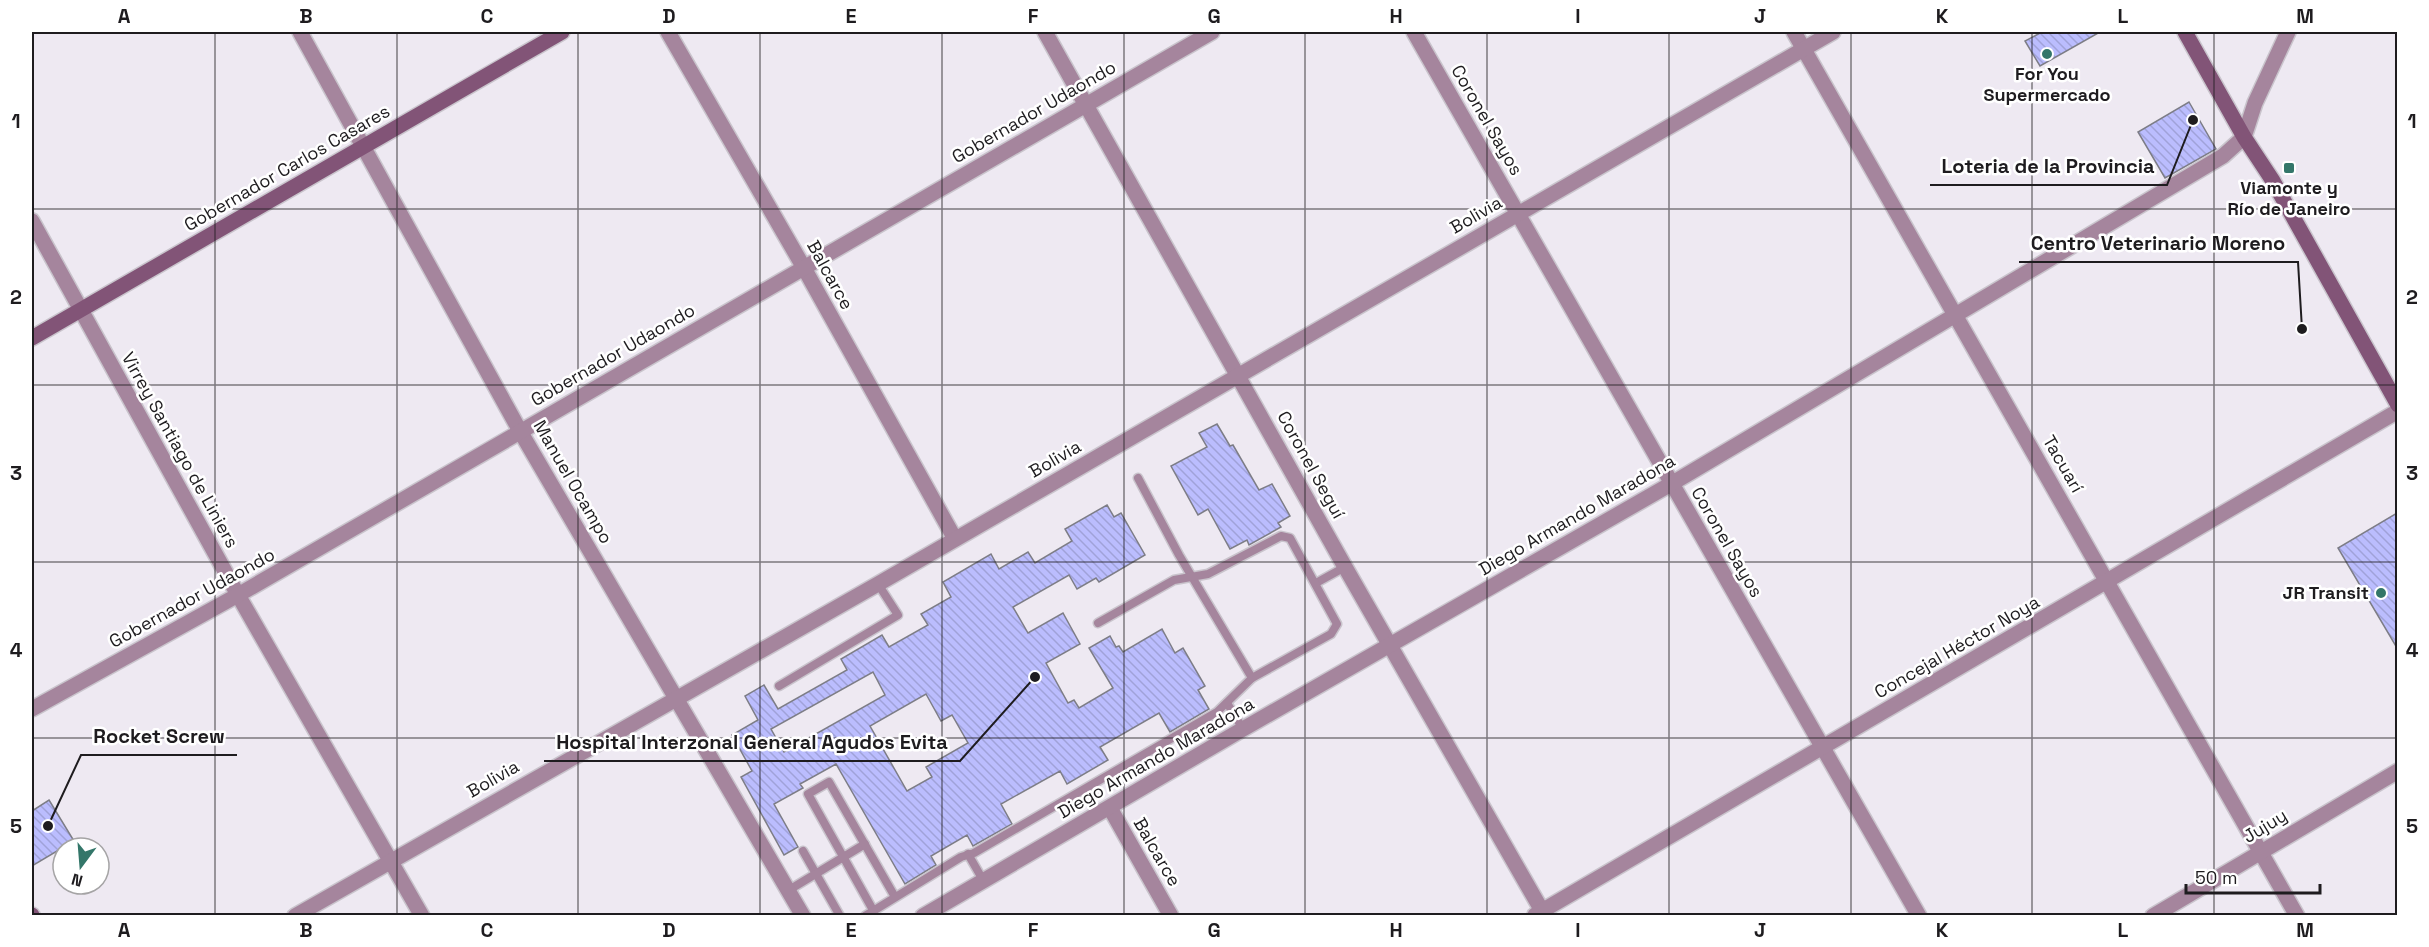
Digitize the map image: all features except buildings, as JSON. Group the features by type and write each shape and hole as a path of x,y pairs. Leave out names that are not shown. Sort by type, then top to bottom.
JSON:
{"street":[{"name":"Manuel Ocampo","path":"300,32 520,431 803,915"},
{"name":"Gobernador Carlos Casares","path":"32,338 562,32"},
{"name":"Balcarce","path":"668,32 804,268 955,539"},
{"name":"Coronel Seguí","path":"1045,32 1541,914"},
{"name":"Gobernador Udaondo","path":"32,709 238,596 1212,32"},
{"name":"Coronel Sayos","path":"1414,32 1919,915"},
{"name":"Tacuarí","path":"1794,32 2296,915"},
{"name":"Bolivia","path":"295,915 878,584 1833,32"},
{"path":"2186,32 2244,137 2273,181 2397,405"},
{"path":"2244,137 2254,103 2288,32"},
{"name":"Diego Armando Maradona","path":"923,915 1671,484 2223,156 2244,137"},
{"name":"Virrey Santiago de Liniers","path":"32,221 238,596 422,915"},
{"name":"Concejal Héctor Noya","path":"1541,914 2397,411"},
{"name":"Jujuy","path":"2153,915 2397,771"},
{"name":"Balcarce","path":"1110,808 1171,915"}],"lane":[{"path":"1138,478 1192,577 1252,678"},
{"path":"895,897 829,782 808,794 843,857 869,913 1217,712 1252,678 1335,630 1335,618 1290,538 1285,536 1208,574 1174,580 1098,623"},
{"path":"1316,584 1345,567"},
{"path":"779,686 898,615 878,584"},
{"path":"1227,703 1243,729"},
{"path":"789,890 864,844"},
{"path":"803,851 840,915"},
{"path":"968,854 983,880"}],"place":[{"name":"For You Supermercado","path":"2047,54"},
{"name":"Loteria de la Provincia","path":"2193,120"},
{"name":"Viamonte y Río de Janeiro","path":"2289,168"},
{"name":"Centro Veterinario Moreno","path":"2302,329"},
{"name":"JR Transit","path":"2381,593"},
{"name":"Hospital Interzonal General Agudos Evita","path":"1035,677"},
{"name":"Rocket Screw","path":"48,826"}]}
